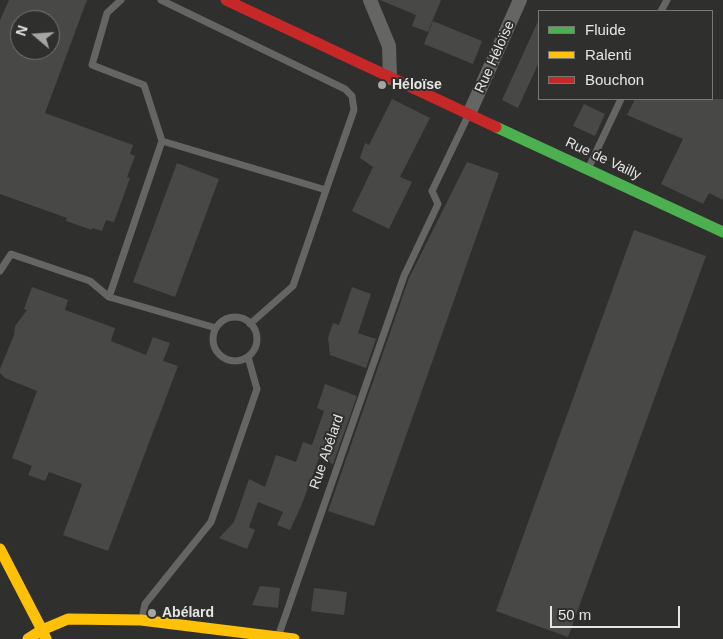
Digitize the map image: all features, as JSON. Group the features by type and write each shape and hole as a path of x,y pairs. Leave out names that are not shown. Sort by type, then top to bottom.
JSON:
{"street":[{"name":"Rue de Vailly","path":"226,0 723,232"},
{"path":"370,0 389,46 390,78"},
{"name":"Rue Héloïse","path":"469,114 520,0"},
{"path":"0,550 44,634"},
{"path":"28,639 44,634 68,619 141,620 177,628 294,639"}],"lane":[{"path":"109,297 162,141 144,85 92,65 107,13 121,0"},
{"path":"160,0 345,89 352,96 354,110 293,286 250,324"},
{"path":"588,169 621,100"},
{"name":"Rue Abélard","path":"278,637 404,276 438,204 432,191 469,114"},
{"path":"162,141 326,190"},
{"path":"0,271 10,254 90,281 109,297 216,328"},
{"path":"232,318 238,318 250,324 257,341 252,353 248,357 234,362 220,356 213,343 216,328 225,320 232,318"},
{"path":"141,620 145,604 211,522 257,388 248,357"}],"building":[{"path":"9,0 87,0 45,113 133,145 130,154 135,156 127,177 130,178 114,222 106,220 102,231 92,228 92,230 66,221 67,218 0,194 0,20"},
{"path":"380,0 441,0 428,32 412,26 416,15"},
{"path":"433,21 482,41 473,64 424,44"},
{"path":"538,21 538,64 518,108 502,100"},
{"path":"392,99 430,118 400,177 412,182 389,229 352,211 373,167 360,158 365,143 369,145"},
{"path":"723,99 723,200 709,193 703,204 661,184 683,139 627,115 634,100"},
{"path":"584,104 605,114 595,136 573,126"},
{"path":"467,162 499,173 374,526 328,511 409,278"},
{"path":"177,163 219,179 175,297 133,282"},
{"path":"634,230 706,256 568,637 496,611"},
{"path":"32,287 68,300 65,310 115,328 111,341 146,355 153,337 170,343 163,361 178,366 108,551 63,535 82,484 49,472 45,481 28,475 32,466 12,458 37,391 5,378 0,373 0,369 14,335 15,326 27,310 24,309"},
{"path":"352,287 371,294 358,333 376,339 366,368 330,355 328,338 333,323 339,325"},
{"path":"325,384 357,396 333,464 319,458 290,530 277,525 283,512 258,502 249,527 255,530 247,549 219,538 234,522 249,479 265,487 276,455 296,462 303,442 312,445 324,411 317,408"},
{"path":"260,586 280,588 278,608 252,605"},
{"path":"314,588 347,592 344,615 311,611"}],"traffic: fast":[{"path":"496,127 723,232"}],"traffic: slow":[{"path":"0,549 42,630 28,639"},
{"path":"46,639 42,630 68,619 141,620 294,639"}],"traffic: jam":[{"path":"226,0 496,127"}],"place":[{"name":"Héloïse","path":"382,85"},
{"name":"Abélard","path":"152,613"}]}
